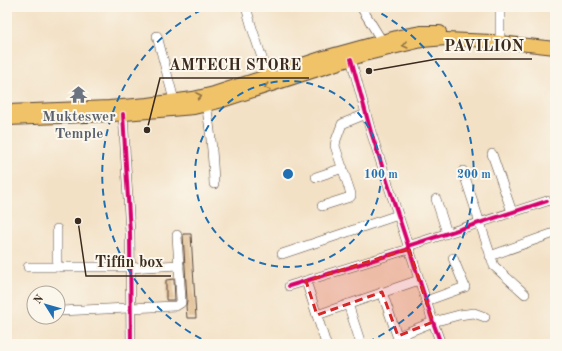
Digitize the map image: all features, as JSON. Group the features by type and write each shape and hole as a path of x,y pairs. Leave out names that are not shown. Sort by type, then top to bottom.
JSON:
{"main road":[{"path":"7,119 123,114 206,105 233,98 382,41 422,32 472,32 555,40"},
{"path":"7,111 109,107 174,100 214,93 268,76 329,61 351,59 422,41 446,39 492,41 555,48"}],"street":[{"path":"246,7 268,76"},
{"path":"361,7 382,41"},
{"path":"500,7 500,35"},
{"path":"157,36 174,100"},
{"path":"351,59 366,114 408,248 441,344"},
{"path":"206,105 213,154 214,184"},
{"path":"123,114 130,233 131,344"},
{"path":"322,206 350,197 352,194 335,143 342,124 346,121 366,114"},
{"path":"492,154 512,212"},
{"path":"316,176 343,168"},
{"path":"463,171 494,266 525,294"},
{"path":"436,199 447,233"},
{"path":"289,286 408,248 447,233 547,202"},
{"path":"282,254 398,216"},
{"path":"57,229 57,267"},
{"path":"490,256 554,233"},
{"path":"66,311 179,305 181,300 177,235"},
{"path":"426,301 465,287 453,258"},
{"path":"28,267 130,267 179,265"},
{"path":"317,315 419,280"},
{"path":"306,281 326,344"},
{"path":"382,292 399,340 433,322 459,315 474,313 485,317"},
{"path":"348,304 361,344"}],"highlighted area":[{"path":"409,249 433,322 398,336 382,292 317,315 306,281"}],"building":[{"path":"183,234 191,234 196,318 187,318"},
{"path":"174,279 175,300 166,300 166,280"}],"cycle path":[{"path":"351,59 371,132 441,344"},
{"path":"123,114 130,233 131,344"},
{"path":"408,246 547,201"},
{"path":"289,286 409,249"}],"place":[{"name":"PAVILION","path":"369,71"},
{"name":"Mukteswer Temple","path":"79,95"},
{"name":"AMTECH STORE","path":"147,130"},
{"name":"Tiffin box","path":"78,221"}]}
